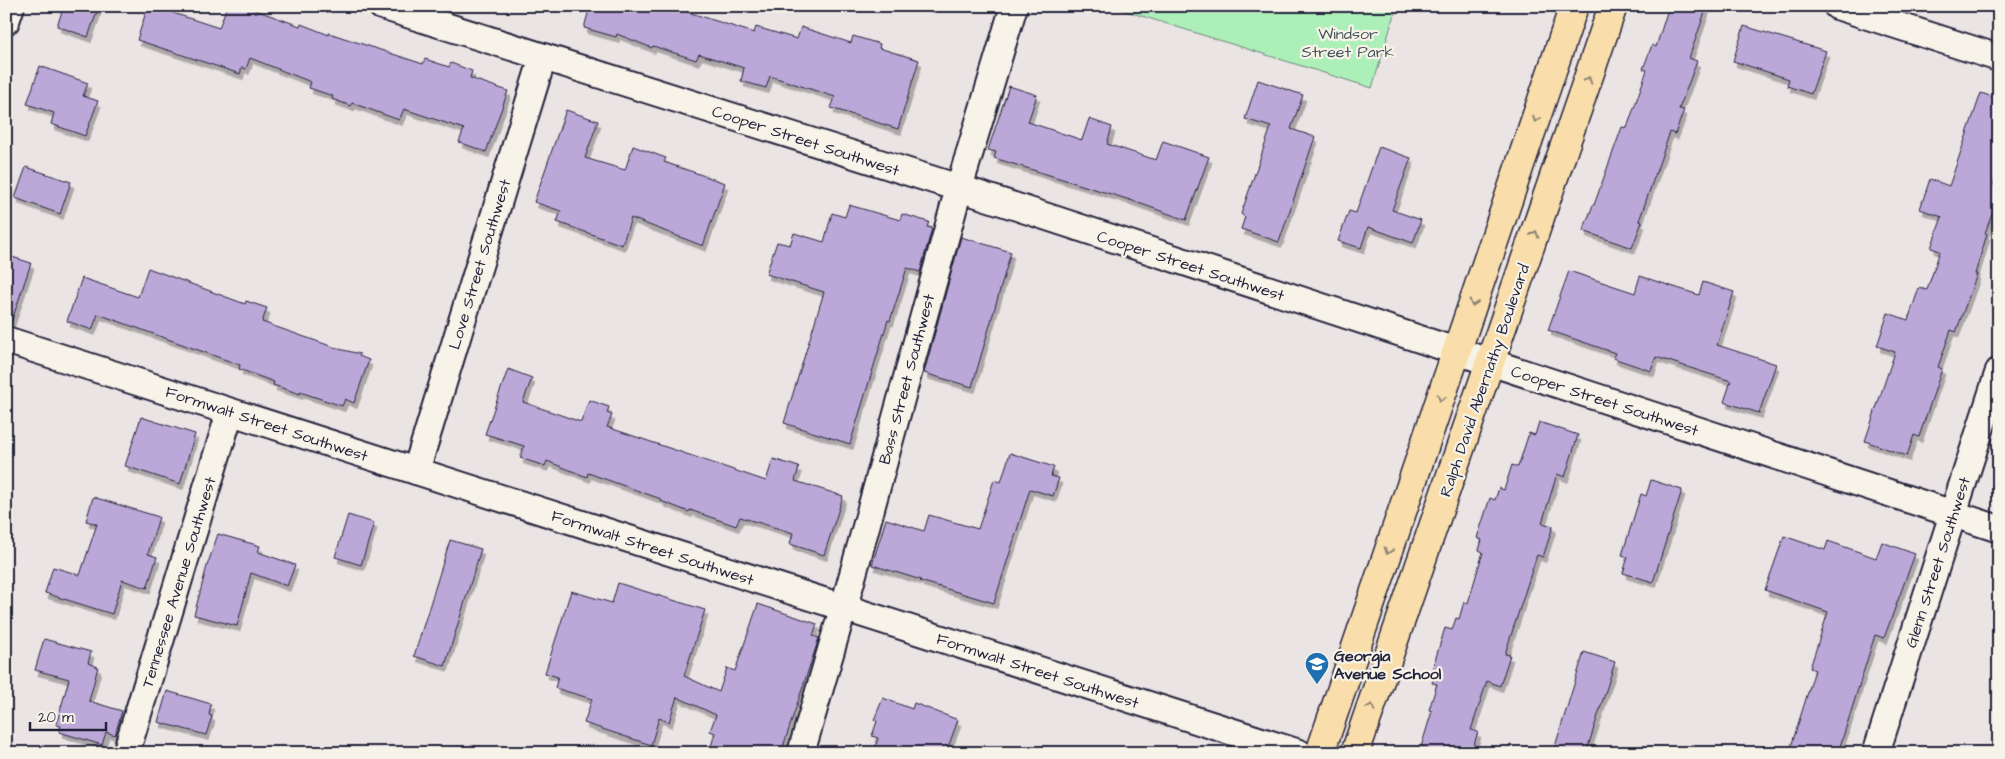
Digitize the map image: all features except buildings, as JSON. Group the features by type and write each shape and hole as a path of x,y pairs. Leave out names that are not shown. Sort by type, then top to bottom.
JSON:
{"main road":[{"path":"1320,753 1574,6"},
{"name":"Ralph David Abernathy Boulevard","path":"1355,753 1613,6"}],"street":[{"path":"6,21 11,6"},
{"name":"Cooper Street Southwest","path":"382,6 419,12 543,57 958,188 1999,529"},
{"name":"Bass Street Southwest","path":"801,753 844,608 958,188 1014,6"},
{"path":"1837,6 1999,58"},
{"name":"Love Street Southwest","path":"416,471 543,57"},
{"name":"Formwalt Street Southwest","path":"6,340 1299,753"},
{"name":"Glenn Street Southwest","path":"1876,753 1999,371"},
{"name":"Tennessee Avenue Southwest","path":"126,753 230,412"}],"green space":[{"name":"Windsor Street Park","path":"1110,6 1397,6 1372,88"}],"place":[{"name":"Georgia Avenue School","path":"1317,685"}]}
